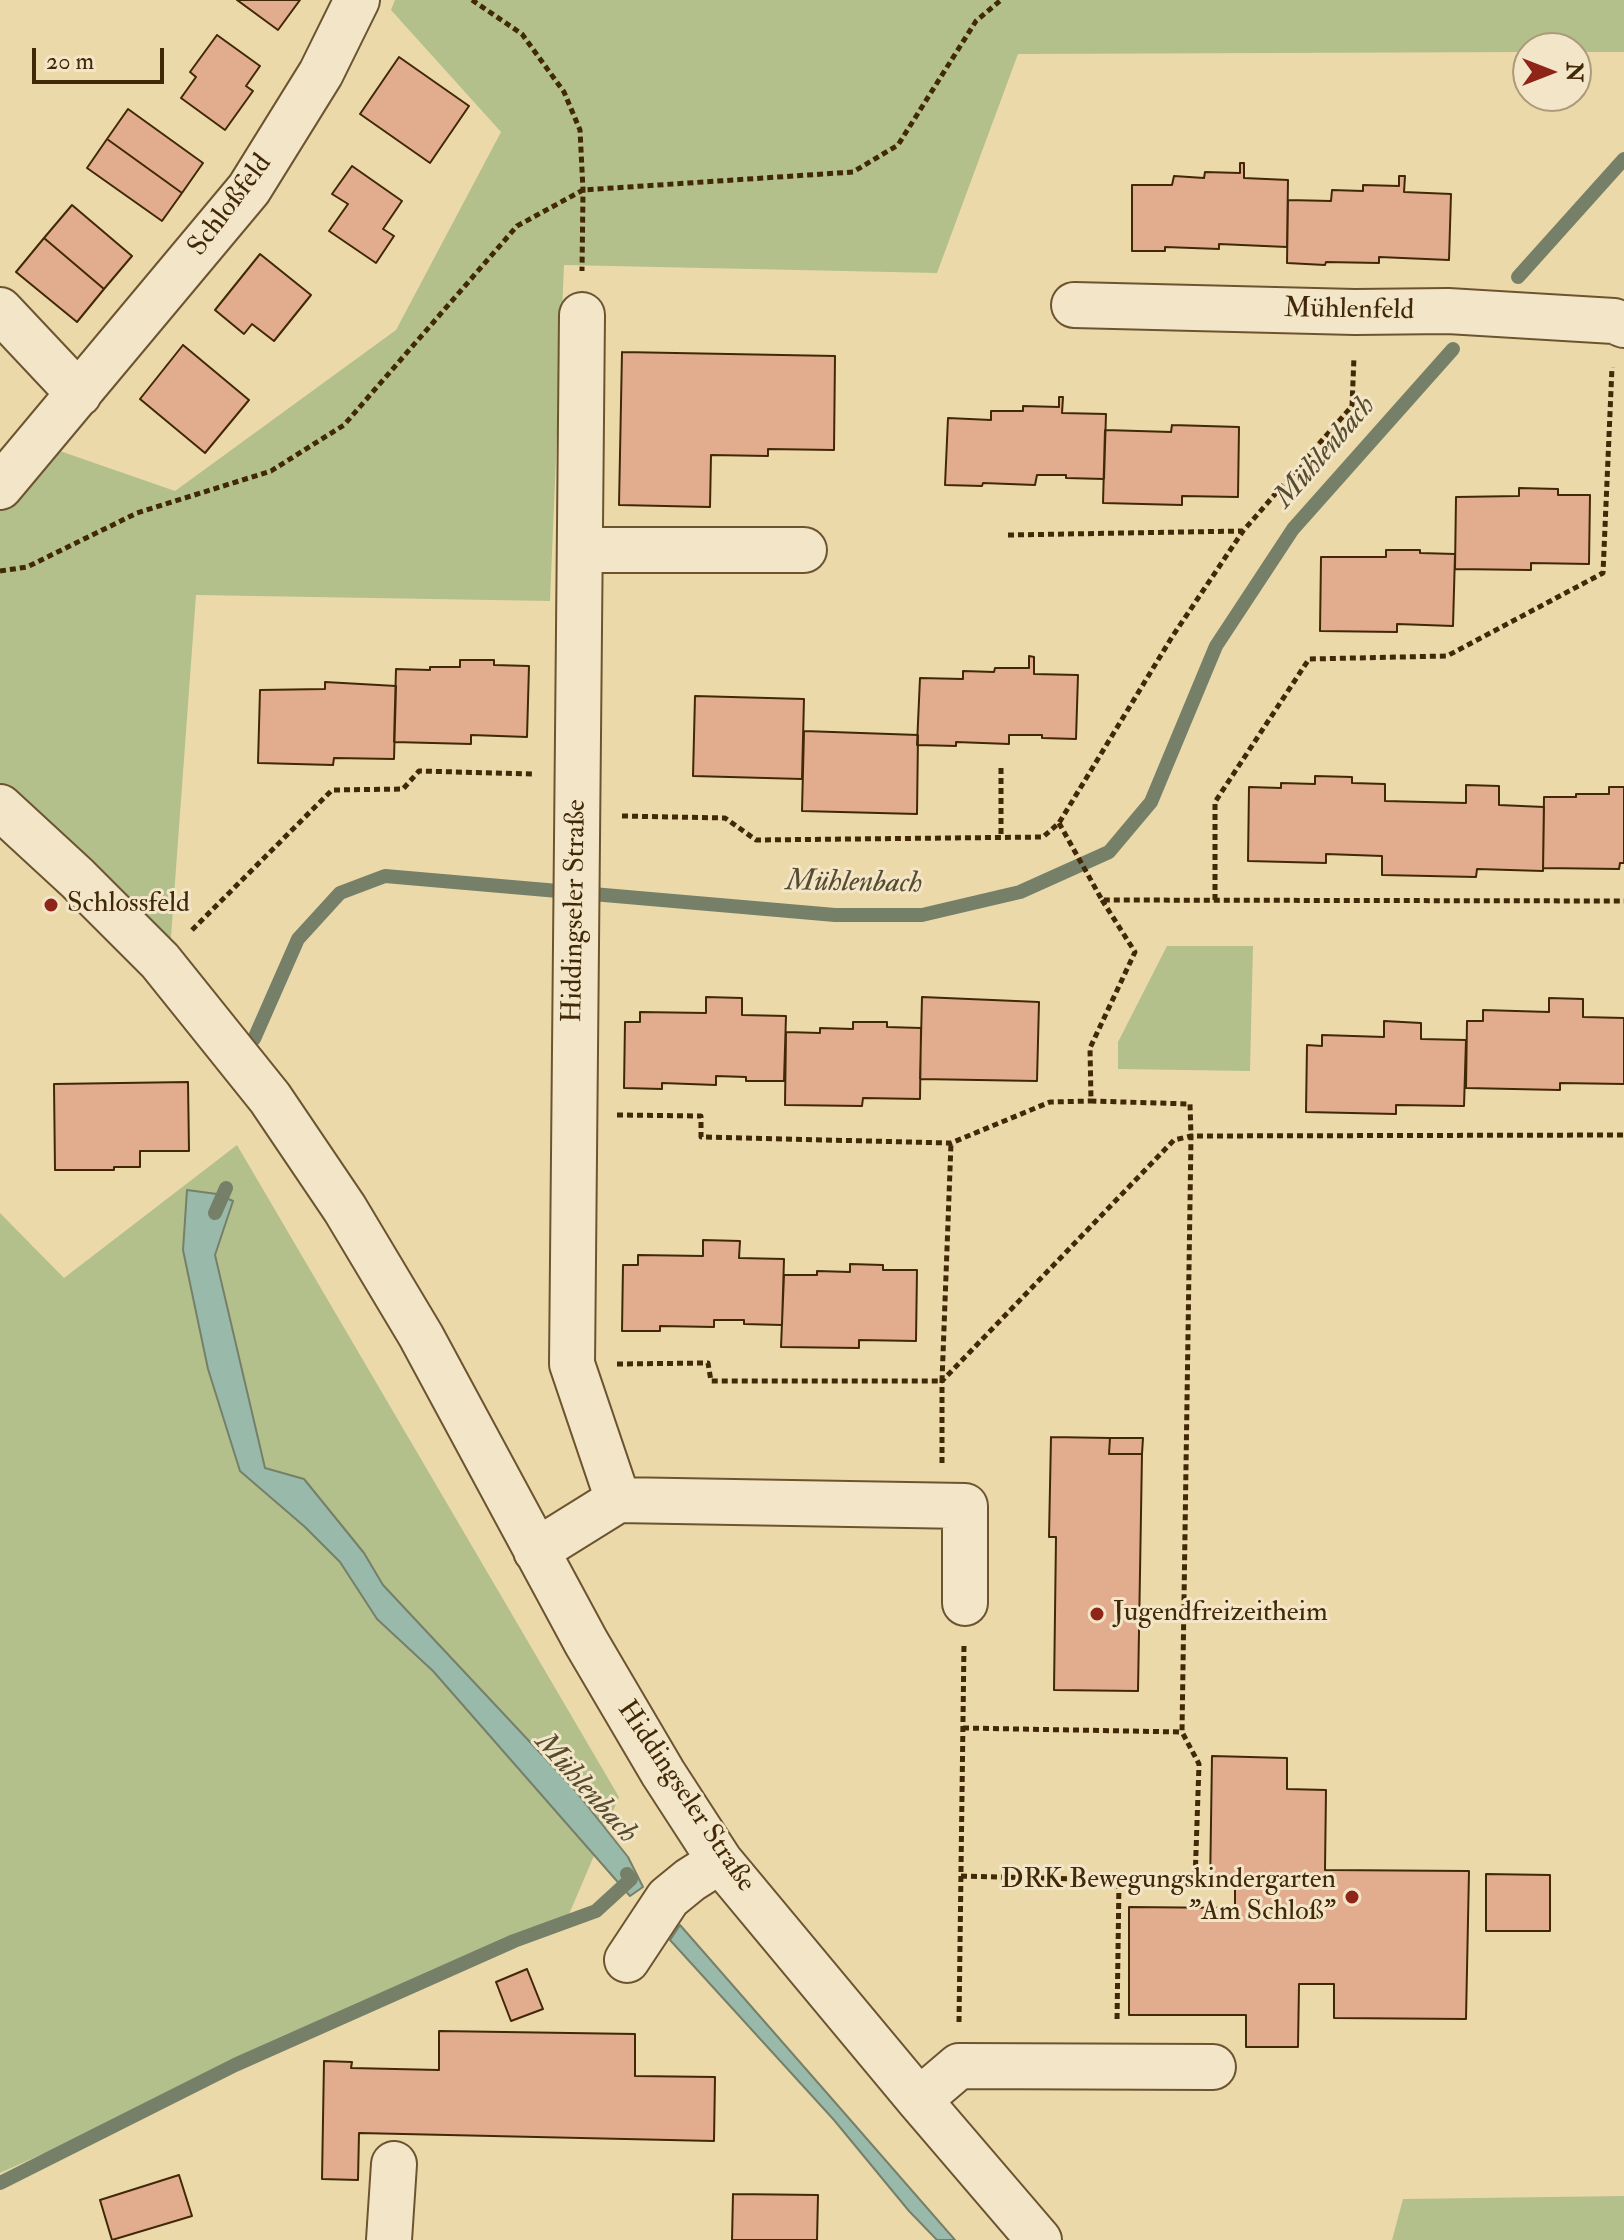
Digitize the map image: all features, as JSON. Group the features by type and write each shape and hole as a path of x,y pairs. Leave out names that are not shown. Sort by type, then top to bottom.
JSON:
{"street":[{"name":"Schloßfeld","path":"0,487 249,189 321,73 357,0"},
{"name":"Mühlenfeld","path":"1074,305 1355,312 1448,311 1619,323"},
{"path":"0,310 79,394"},
{"name":"Hiddingseler Straße","path":"582,315 572,1364 618,1500"},
{"path":"580,550 804,550"},
{"name":"Hiddingseler Straße","path":"0,807 160,961 270,1098 345,1209 421,1336 586,1642 663,1773 720,1861 1039,2240"},
{"path":"536,1551 618,1500 965,1506 965,1603"},
{"path":"627,1960 668,1898 720,1861"},
{"path":"919,2100 959,2066 1213,2067"},
{"path":"389,2240 394,2164"}],"path":[{"path":"472,0 522,34 564,92 580,130 582,315"},
{"path":"0,571 27,567 137,513 271,471 344,425 517,226 583,190 853,172 898,145 976,21 1001,0"},
{"path":"160,961 332,790 403,789 419,771 725,818 756,840 1043,837 1059,823 1172,637 1243,531 1352,406 1355,312"},
{"path":"1215,900 1215,802 1309,659 1447,656 1603,573 1619,323"},
{"path":"1008,535 1243,531"},
{"path":"1001,768 1001,838"},
{"path":"1059,823 1090,883 1135,952 1090,1048 1091,1101"},
{"path":"1102,900 1624,901"},
{"path":"575,1114 701,1116 701,1137 951,1143 1050,1102 1190,1104 1182,1732 1199,1764 1195,1881 961,1876"},
{"path":"572,1364 708,1363 711,1381 942,1381 1174,1140 1191,1136 1624,1135"},
{"path":"942,1506 942,1381 951,1143"},
{"path":"959,2066 965,1603"},
{"path":"963,1728 1182,1732"},
{"path":"1116,2065 1119,1880"}],"green space":[{"path":"395,0 1624,0 1624,52 1592,52 1592,32 1512,32 1512,52 1018,54 937,273 564,265 550,601 196,595 169,964 0,792 0,490 37,443 175,491 396,330 501,132 391,10"},
{"path":"1167,946 1253,946 1250,1071 1118,1069 1118,1042"},
{"path":"237,1145 619,1797 567,1919 0,2173 0,1213 64,1278"},
{"path":"1624,2196 1624,2240 1392,2240 1403,2199"}],"shaded area":[{"path":"187,1190 217,1194 233,1201 215,1255 265,1468 304,1479 364,1553 383,1585 574,1789 628,1857 643,1887 630,1896 433,1671 377,1619 340,1562 240,1471 208,1369 183,1250"},
{"path":"680,1925 955,2240 937,2240 909,2211 834,2120 670,1940"}],"building":[{"path":"237,0 300,0 278,30"},
{"path":"217,35 260,66 246,86 253,91 225,130 181,98 196,77 190,72"},
{"path":"399,57 469,106 430,163 360,114"},
{"path":"128,109 203,163 182,193 107,139"},
{"path":"107,139 182,193 162,221 87,168"},
{"path":"1240,163 1244,163 1244,178 1288,180 1287,247 1219,244 1219,249 1165,247 1165,251 1132,251 1132,185 1172,185 1174,176 1204,178 1205,172 1240,173"},
{"path":"352,166 402,201 383,229 394,236 376,263 329,231 348,204 332,194"},
{"path":"1399,176 1405,176 1404,192 1451,194 1449,260 1379,257 1379,263 1287,263 1288,200 1331,201 1332,190 1363,191 1363,185 1399,186"},
{"path":"72,205 132,256 104,289 44,238"},
{"path":"44,238 104,289 77,322 16,272"},
{"path":"260,254 311,295 274,341 252,324 244,334 215,310"},
{"path":"183,345 249,400 205,453 140,399"},
{"path":"622,352 835,356 834,450 768,449 768,456 711,455 710,507 619,505"},
{"path":"1059,397 1063,397 1062,413 1106,414 1104,479 1037,475 1035,485 945,485 948,418 991,420 991,411 1023,411 1023,406 1059,407"},
{"path":"1172,425 1239,427 1238,497 1182,496 1182,505 1103,503 1105,430 1171,432"},
{"path":"1519,488 1558,489 1558,495 1590,495 1589,564 1531,563 1531,570 1455,569 1456,497 1519,496"},
{"path":"1386,550 1455,554 1453,626 1397,624 1397,632 1320,631 1321,557 1386,557"},
{"path":"1029,656 1034,657 1034,674 1078,675 1076,739 1009,735 1009,744 956,742 956,746 917,745 920,678 963,679 963,671 994,672 995,668 1029,668"},
{"path":"460,660 494,660 494,665 529,666 527,737 471,735 471,744 394,742 396,669 460,667"},
{"path":"325,682 396,686 394,759 334,758 333,765 258,763 260,690 325,689"},
{"path":"695,696 804,699 802,779 693,776"},
{"path":"804,731 918,735 917,814 802,811"},
{"path":"1315,776 1352,777 1352,783 1385,784 1385,801 1466,803 1466,785 1499,786 1499,805 1544,807 1543,871 1477,869 1476,877 1382,875 1382,856 1326,854 1326,863 1248,861 1249,787 1281,788 1281,783 1315,784"},
{"path":"1609,787 1624,787 1624,863 1620,863 1619,869 1543,868 1544,797 1609,794"},
{"path":"706,997 742,998 742,1015 786,1016 784,1081 746,1081 746,1077 716,1076 716,1085 662,1083 662,1089 624,1088 625,1022 640,1022 640,1012 706,1013"},
{"path":"922,997 1039,1002 1037,1081 920,1079"},
{"path":"1549,998 1583,999 1583,1017 1624,1018 1624,1084 1560,1083 1560,1090 1466,1088 1467,1021 1483,1021 1483,1010 1549,1012"},
{"path":"1384,1021 1421,1023 1421,1039 1466,1040 1464,1106 1396,1105 1396,1114 1306,1112 1307,1045 1322,1046 1322,1035 1384,1037"},
{"path":"853,1022 887,1022 887,1027 921,1028 920,1099 863,1098 862,1106 785,1105 786,1032 820,1033 820,1028 853,1029"},
{"path":"188,1082 189,1151 140,1151 140,1167 55,1170 54,1084"},
{"path":"703,1240 740,1241 739,1258 784,1259 782,1325 714,1320 714,1327 660,1326 660,1331 622,1331 623,1265 638,1265 638,1255 703,1256"},
{"path":"850,1264 883,1265 883,1270 917,1270 916,1341 859,1340 859,1348 781,1347 784,1275 817,1275 817,1271 850,1272"},
{"name":"Jugendfreizeitheim","path":"1051,1437 1110,1438 1109,1454 1142,1454 1138,1691 1054,1690 1056,1537 1049,1537"},
{"path":"1110,1438 1143,1438 1142,1454 1109,1454"},
{"name":"DRK Bewegungskindergarten \"Am Schloß\"","path":"1212,1756 1287,1758 1287,1789 1326,1790 1325,1870 1469,1871 1466,2019 1334,2018 1334,1984 1299,1984 1298,2047 1246,2047 1246,2015 1129,2015 1129,1907 1235,1908 1235,1888 1210,1888"},
{"path":"1486,1874 1550,1875 1550,1931 1486,1931"},
{"path":"527,1969 543,2009 511,2021 496,1982"},
{"path":"439,2031 635,2034 635,2076 715,2077 714,2141 359,2133 358,2180 322,2179 324,2061 352,2062 351,2068 439,2070"},
{"path":"179,2175 192,2216 112,2240 100,2200"},
{"path":"733,2194 818,2195 817,2240 732,2240"}],"waterway":[{"name":"Mühlenbach","path":"1518,277 1624,159"},
{"name":"Mühlenbach","path":"254,1039 298,939 340,893 385,876 835,915 922,915 1020,892 1109,852 1151,802 1216,646 1293,529 1453,349"},
{"name":"Mühlenbach","path":"215,1213 226,1188"},
{"name":"Mühlenbach","path":"0,2183 235,2065 514,1941 596,1911 631,1879 627,1874"}],"place":[{"name":"Schlossfeld","path":"51,905"},
{"name":"Jugendfreizeitheim","path":"1097,1614"},
{"name":"DRK Bewegungskindergarten \"Am Schloß\"","path":"1352,1897"}]}
